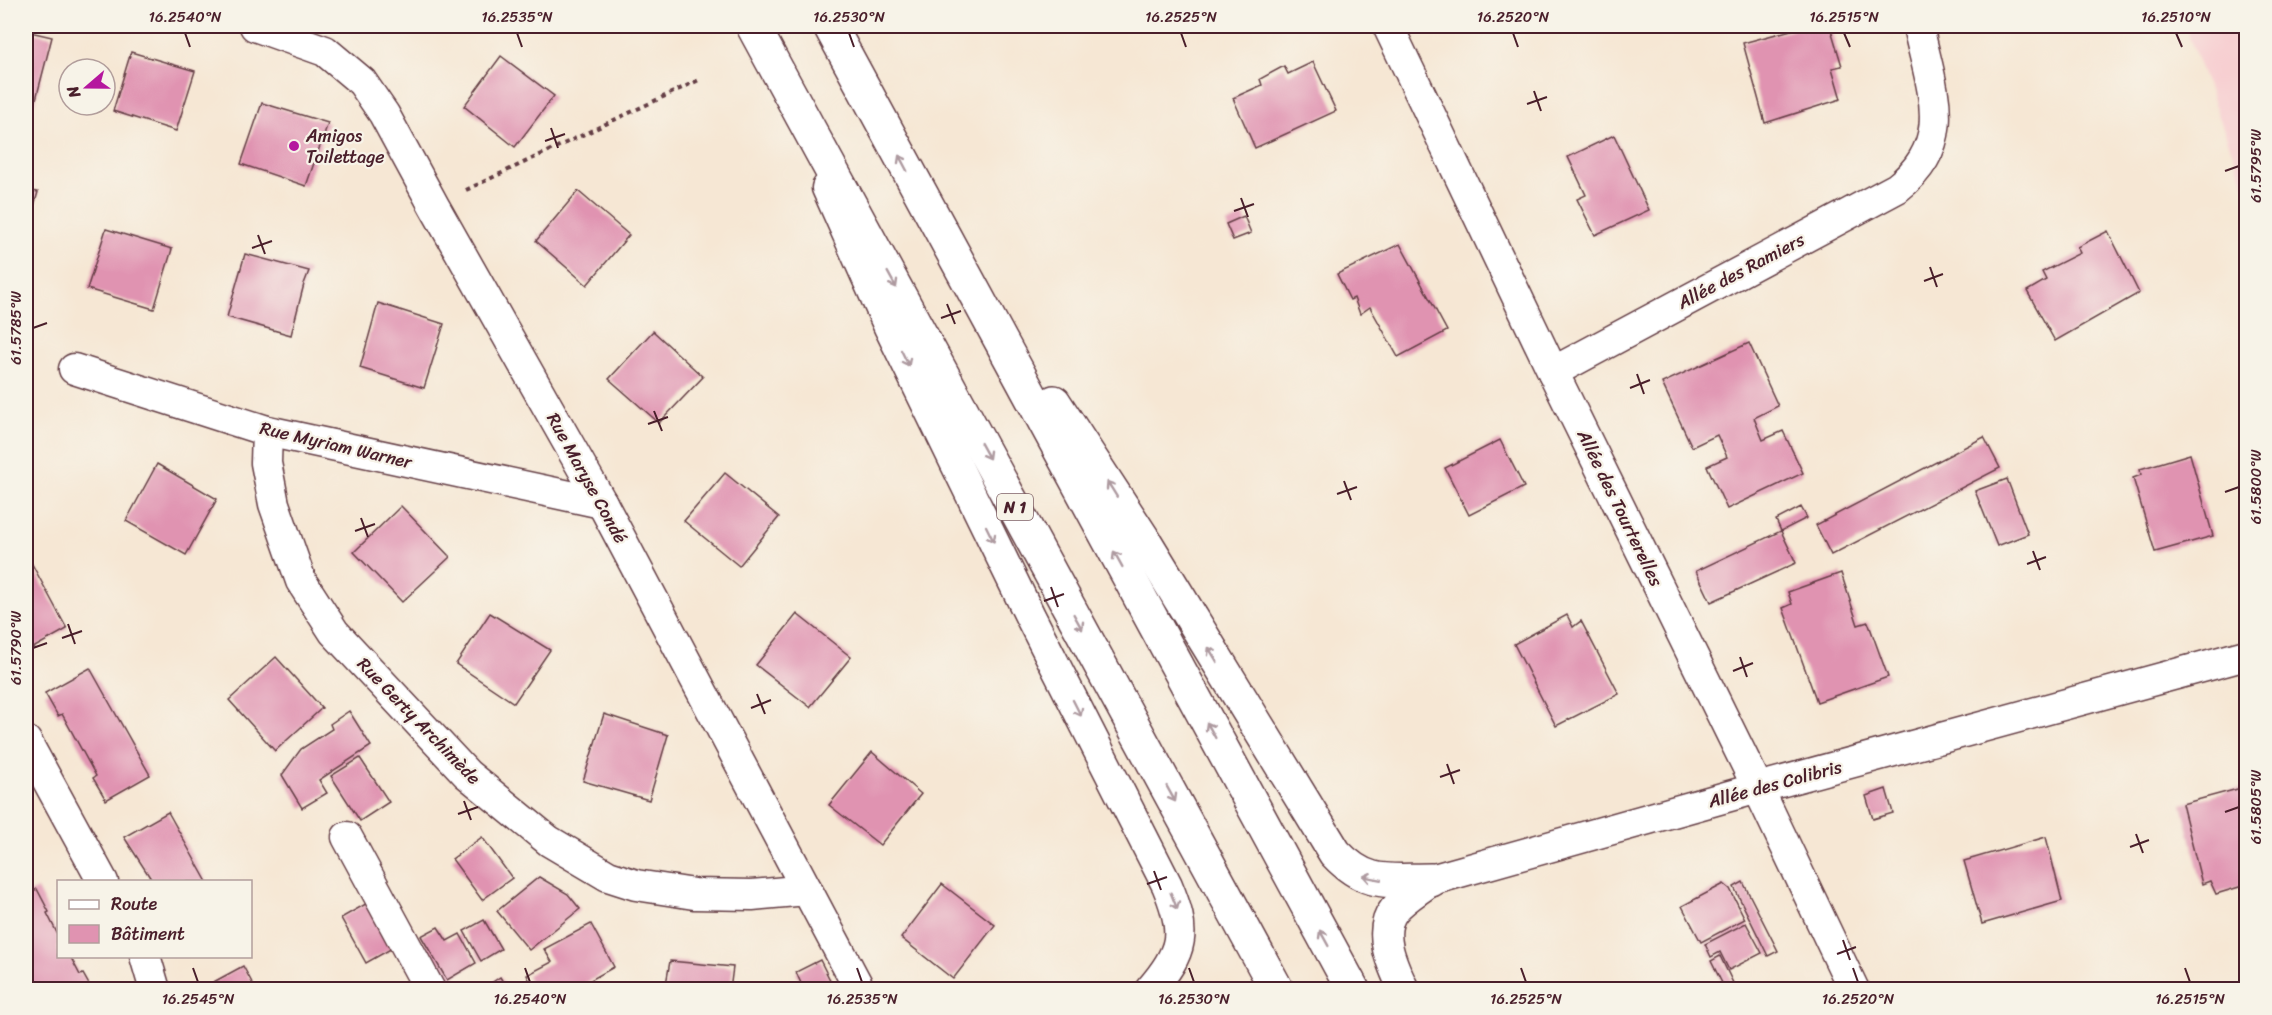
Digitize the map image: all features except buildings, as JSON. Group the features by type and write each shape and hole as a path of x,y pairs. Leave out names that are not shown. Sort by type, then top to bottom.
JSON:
{"highway":[{"name":"N 1","path":"753,26 1277,990"},
{"path":"830,26 1353,990"},
{"path":"931,215 1127,513 1335,854 1354,872 1373,880 1431,880"}],"street":[{"name":"Rue Maryse Condé","path":"255,26 325,51 362,82 384,114 602,503 860,990"},
{"name":"Allée des Tourterelles","path":"1388,26 1553,372 1758,788 1854,990"},
{"name":"Allée des Ramiers","path":"1553,372 1897,188 1913,176 1933,142 1936,126 1935,109 1918,26"},
{"path":"770,56 849,241 889,327 1178,911 1180,927 1176,955 1168,970 1150,990"},
{"name":"Rue Myriam Warner","path":"74,369 267,431 602,503"},
{"name":"Rue Gerty Archimède","path":"267,431 266,463 274,504 285,541 302,581 334,632 466,774 549,841 608,876 636,885 694,894 752,895 807,890"},
{"name":"Allée des Colibris","path":"1404,990 1388,950 1387,924 1392,912 1431,880 2247,655"},
{"path":"26,741 103,880"},
{"path":"347,837 430,990"},
{"path":"145,958 155,990"}],"path":[{"path":"434,206 701,79"}],"shaded area":[{"path":"2185,26 2246,26 2246,189"}],"place":[{"name":"Amigos Toilettage","path":"294,146"}]}
